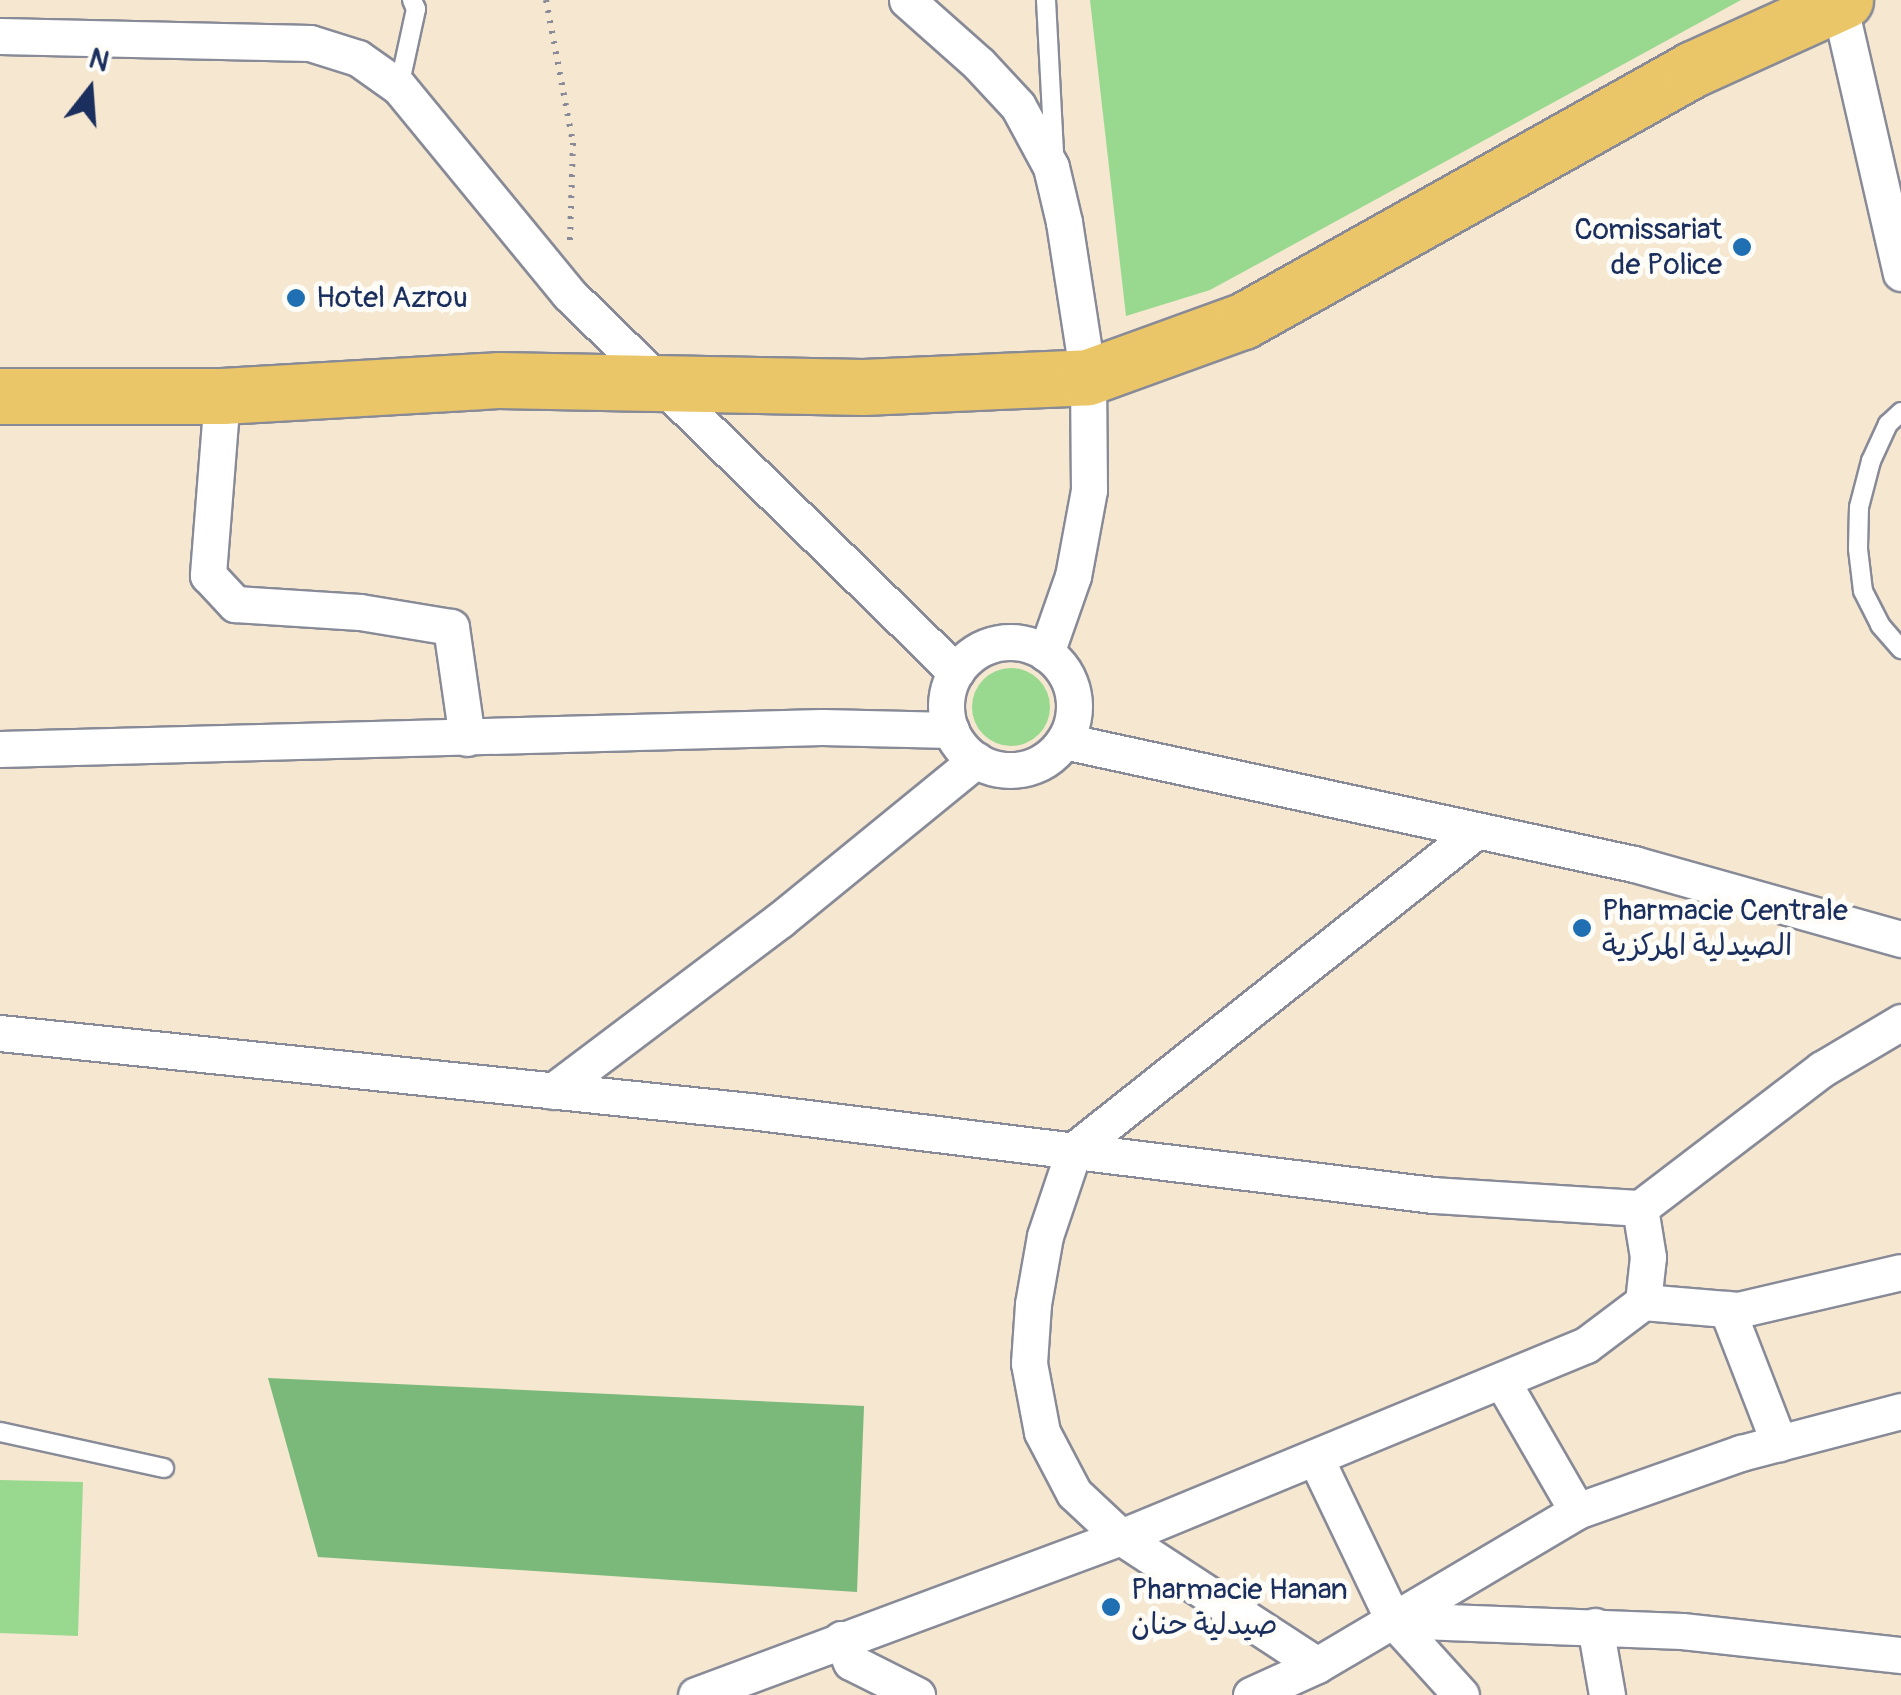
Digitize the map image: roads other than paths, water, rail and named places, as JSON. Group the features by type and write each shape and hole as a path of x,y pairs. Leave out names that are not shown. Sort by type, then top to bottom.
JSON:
{"main road":[{"path":"0,396 222,396 498,380 863,387 1088,377 1243,322 1693,69 1842,2"}],"street":[{"path":"906,0 979,64 1018,106 1056,184 1088,377 1089,490 1082,540 1046,653"},
{"path":"1842,2 1901,273"},
{"path":"0,36 310,44 358,58 399,87 568,294 654,382 956,672"},
{"path":"222,396 208,575 235,604 360,612 451,627 467,738"},
{"path":"1008,642 1046,653 1061,667 1074,704 1064,741 1034,766 1014,770 976,760 951,730 946,710 956,672 987,646 1008,642"},
{"path":"0,749 822,727 951,730"},
{"path":"1064,741 1634,864 1901,939"},
{"path":"553,1091 780,920 976,760"},
{"path":"1317,1665 1121,1537 1074,1493 1042,1432 1029,1364 1033,1304 1045,1236 1074,1150 1476,831"},
{"path":"0,1033 553,1091 1432,1195 1640,1208 1822,1069 1901,1022"},
{"path":"1640,1208 1648,1257 1643,1302"},
{"path":"696,1695 1121,1537 1316,1459 1586,1345 1643,1302 1727,1309 1810,1297 1901,1272"},
{"path":"1727,1309 1779,1443"},
{"path":"1502,1381 1576,1511"},
{"path":"1250,1695 1317,1665 1576,1511 1779,1443 1901,1411"},
{"path":"1316,1459 1393,1620 1462,1695"},
{"path":"1393,1620 1596,1626 1901,1655"},
{"path":"1596,1626 1608,1695"},
{"path":"841,1639 852,1662 918,1695"}],"lane":[{"path":"399,87 416,9 412,0"},
{"path":"1046,0 1056,184"},
{"path":"1901,412 1888,424 1871,461 1859,507 1858,548 1864,591 1880,626 1901,649"},
{"path":"0,1432 164,1468"}],"place":[{"name":"Comissariat de Police","path":"1742,247"},
{"name":"Hotel Azrou","path":"296,298"},
{"name":"Pharmacie Centrale الصيدلية المركزية","path":"1582,928"},
{"name":"Pharmacie Hanan صيدلية حنان","path":"1111,1607"}]}
